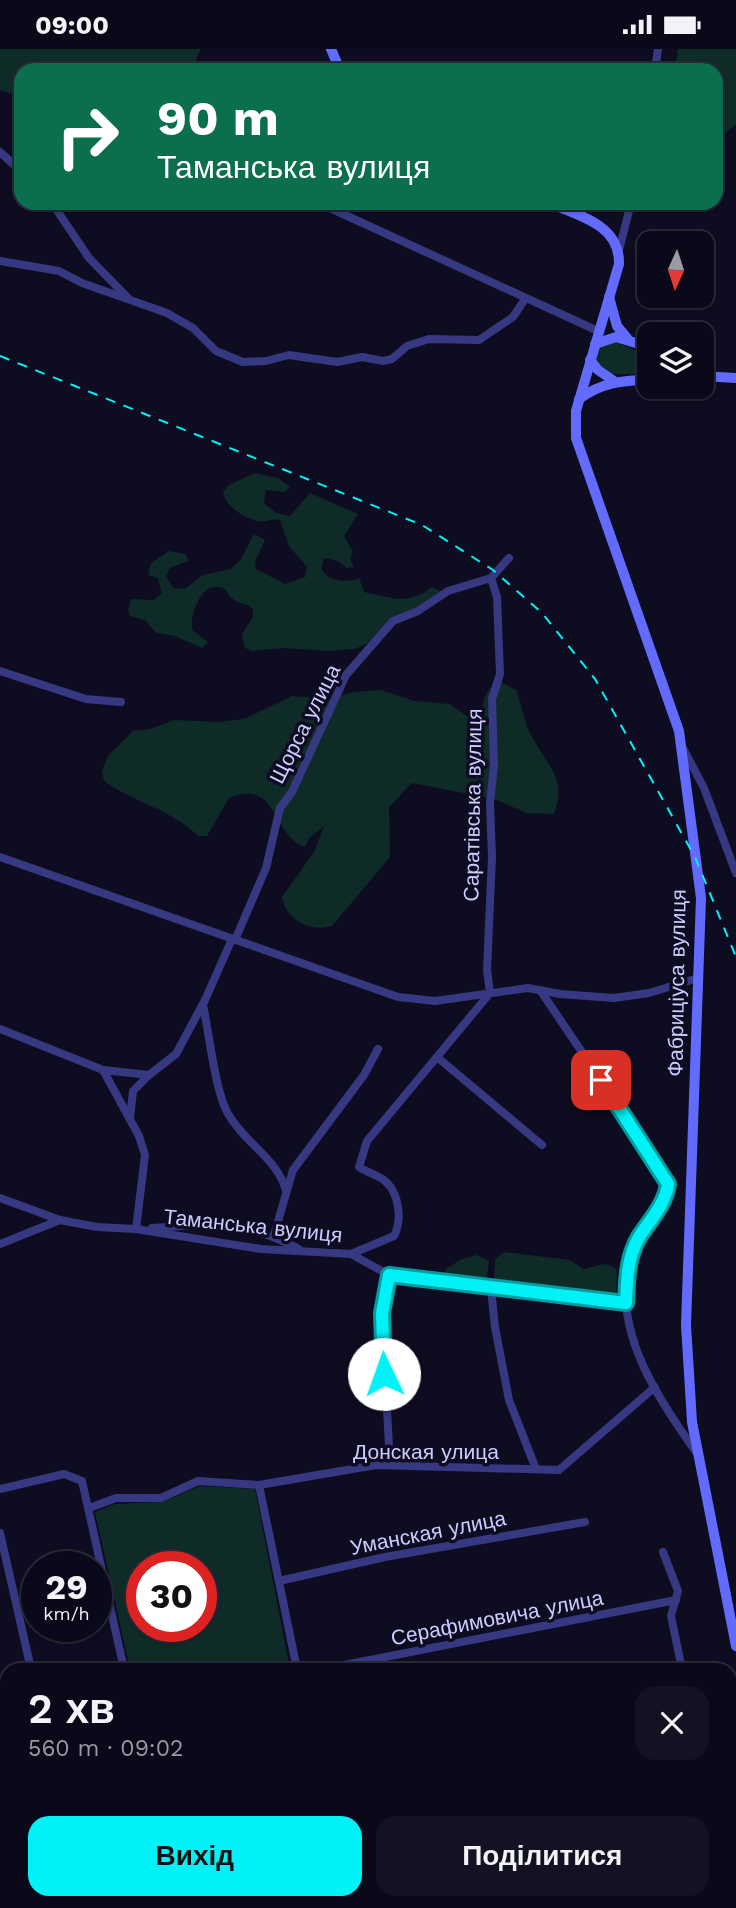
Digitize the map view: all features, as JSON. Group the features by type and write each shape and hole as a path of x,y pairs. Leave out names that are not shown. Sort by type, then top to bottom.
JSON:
{"main road":[{"path":"566,210 595,222 609,232 619,250"},
{"name":"Фабриціуса вулиця","path":"619,250 609,297 579,399 576,439 680,744 701,898 686,1325 697,1453 736,1646"},
{"path":"609,297 617,326 627,338"},
{"path":"595,344 616,337 637,342"},
{"path":"590,360 598,370 614,381"},
{"path":"714,374 718,375"},
{"path":"714,375 736,377"},
{"path":"579,399 595,388 614,381 637,380"}],"street":[{"path":"0,152 14,165"},
{"path":"57,210 89,258 129,300"},
{"path":"334,210 598,331"},
{"path":"619,250 629,210"},
{"path":"0,261 59,271 167,313 192,328 216,351 243,362 266,361 289,355 337,362 362,356 383,361 392,359 407,345 429,338 479,339 513,317 525,299"},
{"path":"491,578 509,558"},
{"name":"Щорса улица","path":"149,1075 176,1054 203,1005 265,868 280,809 292,792 346,675 393,621 418,611 448,591 491,578"},
{"name":"Саратівська вулиця","path":"490,993 487,970 492,857 490,803 494,765 492,699 500,674 497,597 491,578"},
{"path":"0,671 86,699 121,702"},
{"path":"680,744 704,788 736,873"},
{"path":"0,857 398,997 435,1001 528,988 614,998 649,993 698,978"},
{"path":"540,990 663,1172 668,1184 666,1196 638,1240 627,1266 626,1303 631,1340 655,1387 697,1453"},
{"path":"351,1254 394,1236 397,1230 399,1209 394,1192 379,1177 359,1167 360,1156 367,1141 490,993"},
{"path":"203,1005 226,1110 242,1134 280,1171 286,1190"},
{"path":"0,1029 103,1070 149,1075"},
{"path":"274,1235 293,1170 364,1075 378,1049"},
{"path":"437,1057 542,1145"},
{"path":"103,1070 130,1119 145,1155 136,1229 226,1224 274,1235 302,1251"},
{"path":"130,1119 133,1091 149,1075"},
{"name":"Таманська вулиця","path":"0,1198 61,1220 97,1227 136,1229 261,1248 351,1254 389,1275 626,1303"},
{"path":"0,1244 61,1220"},
{"path":"383,1465 389,1447 382,1313 389,1275"},
{"path":"491,1289 498,1348 509,1400 536,1469"},
{"name":"Донская улица","path":"89,1508 116,1498 161,1498 198,1481 260,1485 383,1465 559,1470 655,1387"},
{"path":"0,1489 64,1475 82,1481 123,1663"},
{"path":"260,1485 296,1663"},
{"name":"Уманская улица","path":"279,1581 385,1557 585,1522"},
{"path":"0,1533 30,1663"},
{"path":"663,1552 678,1591 671,1616 681,1663"},
{"name":"Серафимовича улица","path":"355,1663 676,1601"}],"green space":[{"path":"0,49 201,49 194,63 14,63 14,93 0,90"},
{"path":"678,49 736,49 736,125 723,134 723,63 676,63"},
{"path":"616,342 637,351 637,374 608,374 596,362 600,347"},
{"path":"255,473 278,478 290,487 284,492 266,490 264,503 276,513 290,516 310,493 358,514 344,536 353,552 350,559 354,567 347,568 338,561 324,558 321,569 329,577 344,581 359,578 364,592 392,598 415,597 432,587 440,591 417,608 392,617 368,643 355,649 326,651 284,648 252,651 245,648 242,634 253,617 253,609 235,601 220,587 207,590 195,609 192,630 208,642 202,648 175,636 156,633 145,620 130,616 128,610 131,599 153,600 162,594 158,578 148,575 151,563 169,551 186,554 188,561 170,568 166,576 173,588 185,589 203,575 231,569 241,559 254,534 265,540 255,562 256,569 285,584 305,577 307,567 289,546 280,520 252,519 241,514 224,497 223,492 229,485"},
{"path":"501,682 516,690 530,733 557,780 558,801 554,814 527,813 494,799 412,783 389,807 390,857 332,926 324,928 308,926 294,918 284,905 282,897 314,852 324,826 309,838 305,847 294,841 286,832 266,801 257,795 245,794 229,798 207,836 198,836 177,819 104,781 102,772 108,756 133,731 150,729 174,720 218,722 244,719 292,696 328,699 354,692 381,690 414,701 449,704 470,718 479,717 488,691"},
{"path":"504,1252 570,1260 583,1269 600,1265 613,1266 617,1270 616,1294 613,1297 494,1283 495,1259"},
{"path":"477,1255 489,1261 486,1284 444,1279 446,1269 460,1260"},
{"path":"200,1486 255,1489 289,1663 129,1663 112,1588 112,1551 104,1551 95,1512 115,1504 163,1502"}],"railway":[{"path":"0,356 422,525 493,570 542,613 595,679 695,857 736,957"}],"route":[{"path":"384,1374 382,1313 389,1275 626,1303 627,1266 638,1240 666,1196 668,1184 663,1172 601,1080"}]}
